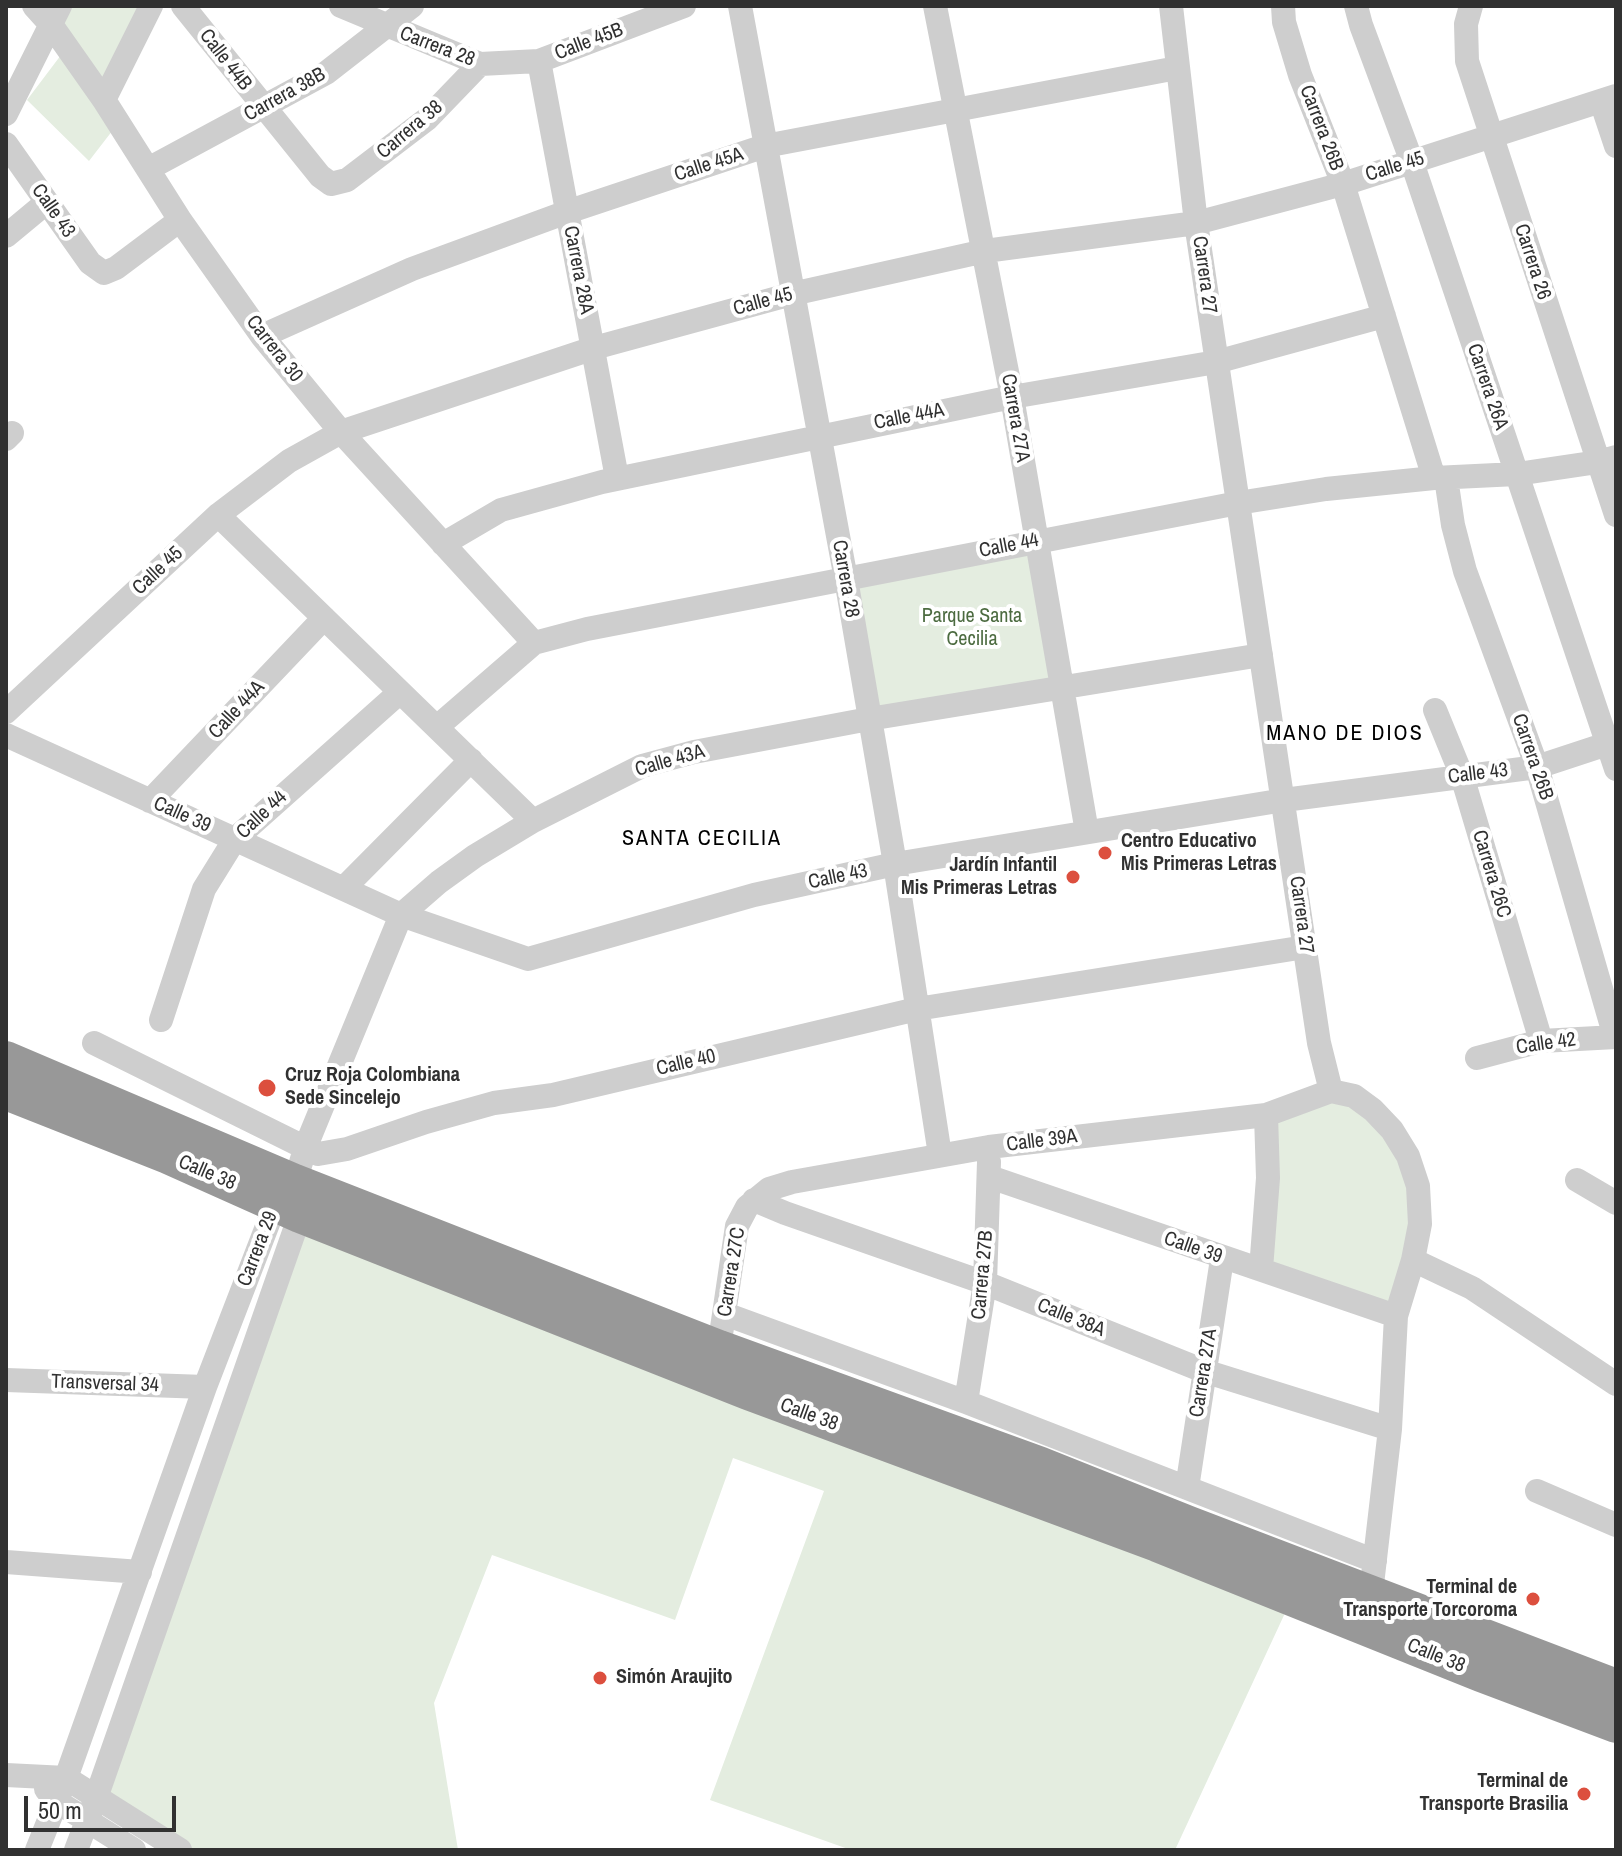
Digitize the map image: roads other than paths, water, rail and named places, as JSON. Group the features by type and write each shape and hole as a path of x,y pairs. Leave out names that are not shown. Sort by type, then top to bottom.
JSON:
{"highway":[{"name":"Calle 38","path":"6,1059 290,1200 733,1386 1157,1544 1616,1725"},
{"name":"Calle 38","path":"6,1092 290,1200 719,1348 1041,1465 1373,1577 1616,1687"}],"street":[{"path":"6,114 56,16 34,6"},
{"path":"104,100 151,6"},
{"name":"Calle 44B","path":"183,6 262,107 320,176 331,184"},
{"name":"Carrera 28","path":"341,6 480,64 539,61"},
{"name":"Carrera 38B","path":"148,169 326,73 412,6"},
{"name":"Calle 45B","path":"539,61 684,6"},
{"name":"Carrera 28","path":"740,6 846,579 895,864 940,1155"},
{"name":"Carrera 27A","path":"935,6 1012,397 1087,832"},
{"name":"Carrera 27","path":"1171,6 1196,223 1216,362 1319,1043 1331,1091"},
{"name":"Carrera 26B","path":"1283,6 1284,22 1300,75 1343,184 1384,316 1440,478 1465,571 1537,767 1616,1037"},
{"name":"Carrera 26A","path":"1356,6 1612,742 1616,769"},
{"name":"Carrera 26","path":"1471,6 1466,24 1467,61 1491,137 1607,460 1616,515"},
{"name":"Carrera 30","path":"56,16 104,100 180,220 262,336 341,432 534,643"},
{"name":"Carrera 28A","path":"539,61 617,478"},
{"name":"Carrera 38","path":"331,184 347,180 427,119 480,64"},
{"name":"Calle 45A","path":"262,336 412,269 567,212 765,146 1177,68"},
{"path":"1608,98 1616,146"},
{"name":"Calle 45","path":"6,712 218,515 289,461 341,432 594,348 792,294 985,251 1196,223 1343,184 1608,98"},
{"name":"Calle 43","path":"6,144 90,263 104,273 116,268 180,220"},
{"path":"6,236 47,202"},
{"name":"Calle 44A","path":"443,544 501,510 617,478 1012,397 1216,362 1384,316"},
{"name":"Calle 44","path":"437,727 534,643 587,629 1238,503 1326,489 1517,474 1607,460"},
{"path":"218,515 533,821"},
{"name":"Calle 44A","path":"150,801 324,618"},
{"name":"Calle 43A","path":"290,1200 306,1146 401,915 439,882 533,821 642,766 694,752 869,719 1261,655"},
{"name":"Calle 44","path":"161,1020 204,889 235,839 400,692"},
{"name":"Carrera 26C","path":"1435,710 1462,776 1541,1041"},
{"name":"Calle 39","path":"6,735 401,915"},
{"name":"Calle 43","path":"401,915 528,959 754,895 895,864 1284,800 1537,767 1612,742"},
{"path":"344,888 471,760"},
{"name":"Calle 40","path":"94,1043 318,1154 331,1153 494,1103 553,1095 917,1009 1305,947"},
{"name":"Calle 42","path":"1477,1058 1541,1041 1616,1037"},
{"path":"725,1314 966,1402 1187,1488 1373,1577 1390,1429 1396,1316 1420,1224 1418,1186 1408,1156 1392,1130 1354,1096 1331,1091"},
{"name":"Calle 39A","path":"754,1200 769,1189 792,1182 940,1155 1266,1115 1331,1091"},
{"path":"1261,1269 1268,1178 1266,1115"},
{"name":"Carrera 27B","path":"966,1402 985,1283 989,1147"},
{"name":"Calle 39","path":"990,1177 1222,1259 1261,1269 1396,1316"},
{"path":"1577,1180 1616,1203"},
{"name":"Carrera 29","path":"37,1850 66,1778 205,1387 290,1200"},
{"name":"Carrera 29","path":"76,1850 97,1795 290,1200"},
{"name":"Calle 38A","path":"754,1200 985,1283 1204,1371 1390,1429"},
{"name":"Carrera 27C","path":"719,1348 737,1226 754,1200"},
{"name":"Carrera 27A","path":"1187,1488 1222,1259"},
{"path":"1413,1260 1472,1288 1616,1384"},
{"name":"Transversal 34","path":"6,1380 205,1387"},
{"path":"1537,1491 1616,1525"},
{"path":"6,1562 140,1572"},
{"path":"6,1775 66,1778 180,1850"},
{"path":"37,1777 56,1801 134,1850"}],"place":[{"name":"Centro Educativo Mis Primeras Letras","path":"1105,853"},
{"name":"Jardín Infantil Mis Primeras Letras","path":"1073,877"},
{"name":"Cruz Roja Colombiana Sede Sincelejo","path":"267,1088"},
{"name":"Terminal de Transporte Torcoroma","path":"1533,1599"},
{"name":"Simón Araujito","path":"600,1678"},
{"name":"Terminal de Transporte Brasilia","path":"1584,1794"}],"district":[{"name":"MANO DE DIOS","path":"1345,734"},
{"name":"SANTA CECILIA","path":"702,839"}],"park label":[{"name":"Parque Santa Cecilia","path":"972,628"}]}
